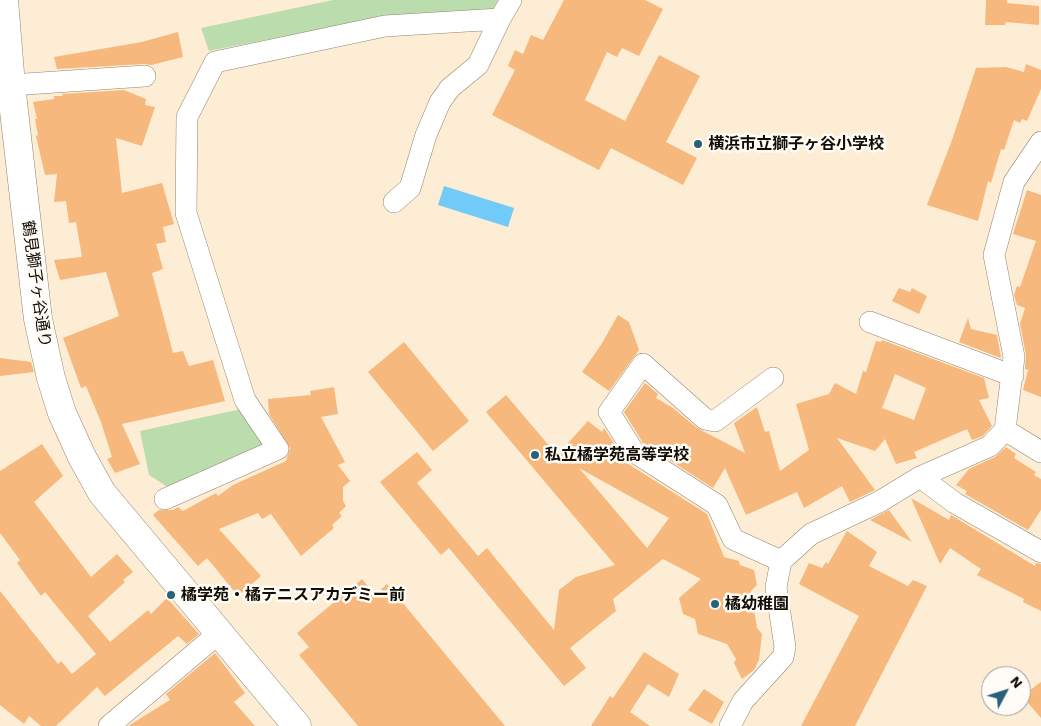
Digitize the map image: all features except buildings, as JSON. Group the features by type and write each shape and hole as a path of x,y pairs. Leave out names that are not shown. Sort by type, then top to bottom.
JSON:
{"street":[{"name":"鶴見獅子ヶ谷通り","path":"4,0 11,85 38,319 51,378 62,413 82,457 102,493 297,726"},
{"path":"394,202 410,188 426,135 440,102 450,88 478,65 511,0"},
{"path":"165,498 278,449 245,400 186,213 187,117 216,62 385,26 500,19"},
{"path":"11,85 145,76"},
{"path":"730,726 743,700 783,657 785,647 776,587 781,561 811,534 879,502 920,477 990,446 1005,430 1014,357 994,255 1014,182 1041,142"},
{"path":"870,322 1012,376"},
{"path":"773,378 715,421 705,419 644,364 609,412 634,452 717,506 732,539 781,561"},
{"path":"1005,430 1040,449"},
{"path":"920,477 955,503 1041,552"},
{"path":"110,726 219,633"}],"green space":[{"path":"333,0 498,0 493,9 402,16 209,51 201,28"},
{"path":"241,409 265,444 168,487 149,475 140,431"}],"water":[{"path":"444,186 514,208 508,227 438,205"}],"place":[{"name":"横浜市立獅子ヶ谷小学校","path":"698,144"},
{"name":"私立橘学苑高等学校","path":"535,455"},
{"name":"橘学苑・橘テニスアカデミー前","path":"171,595"},
{"name":"橘幼稚園","path":"715,604"}]}
